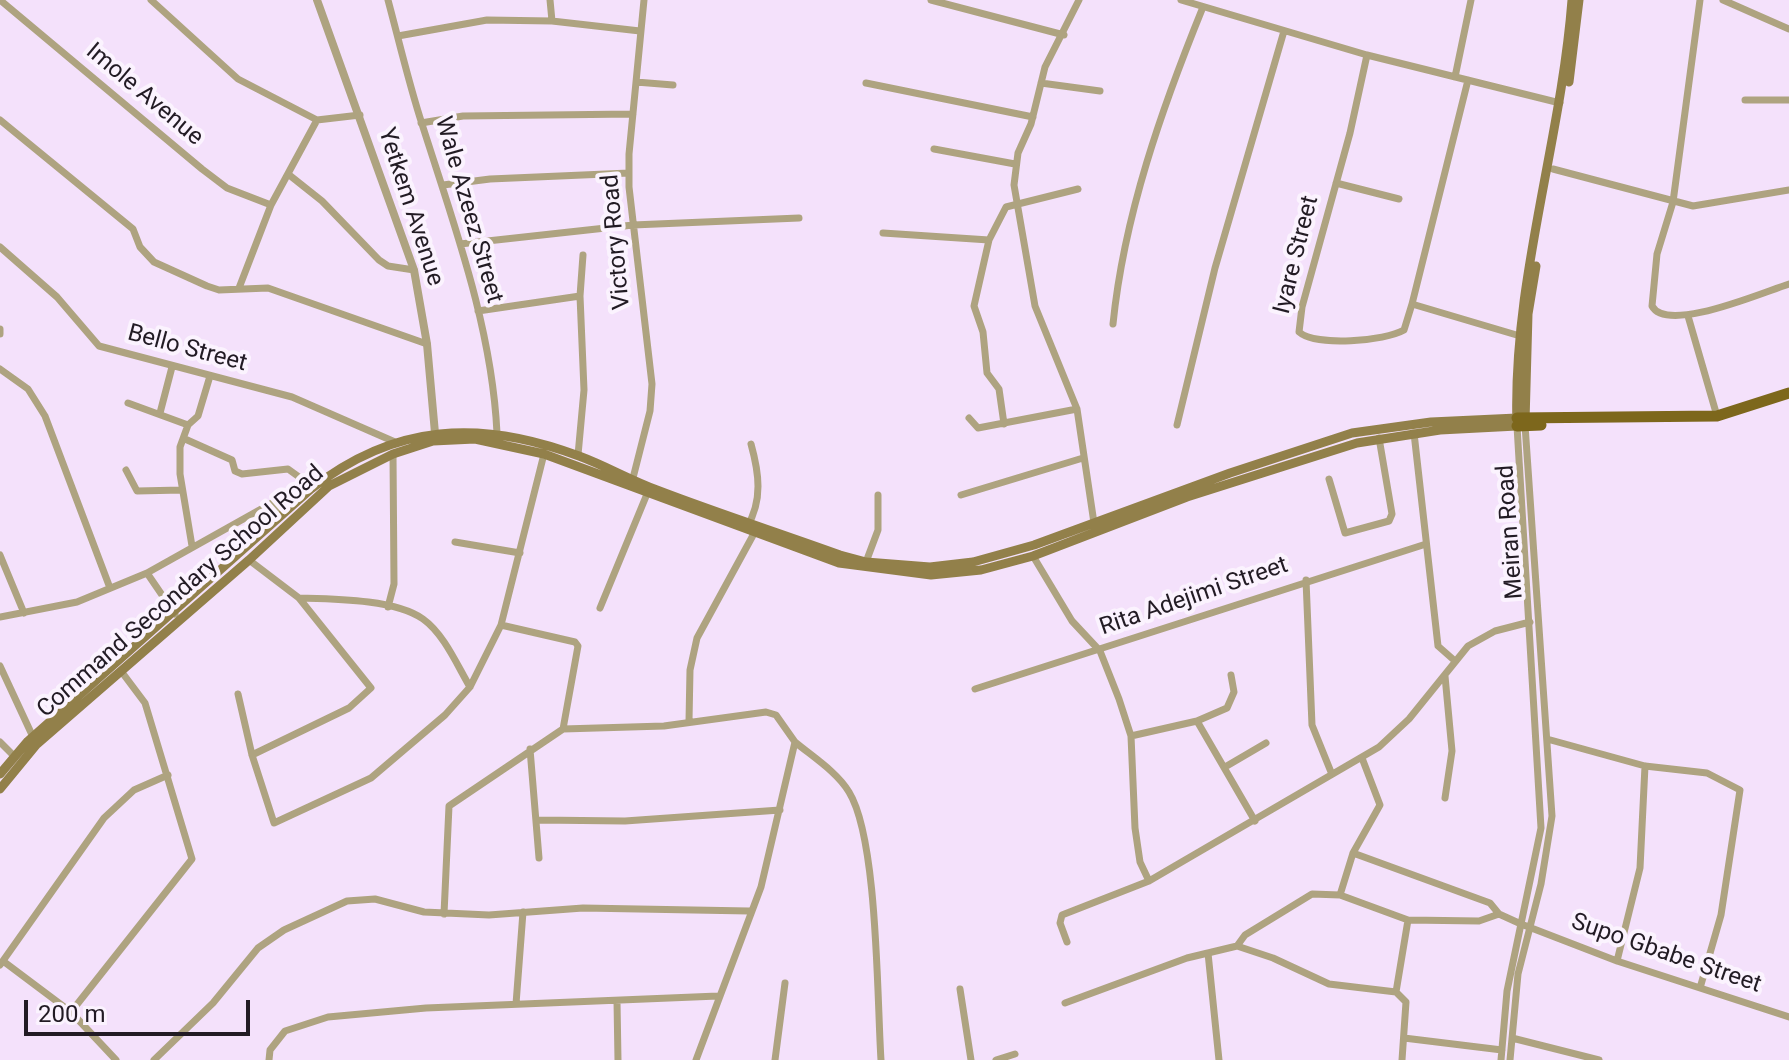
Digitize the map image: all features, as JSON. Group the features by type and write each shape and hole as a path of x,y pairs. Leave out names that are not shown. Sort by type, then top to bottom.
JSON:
{"main road":[{"name":"Meiran Road","path":"1521,422 1520,336 1525,290 1560,103 1572,0"},
{"name":"Meiran Road","path":"1521,372 1528,314 1574,58 1579,0"},
{"path":"864,565 949,566 994,558 1082,533 1307,456 1379,438 1521,422 1717,416 1789,393"},
{"path":"864,565 952,575 1033,556 1082,533 1094,523 1230,473 1352,433 1431,422 1712,423 1735,420 1789,400"},
{"name":"Command Secondary School Road","path":"0,789 22,758 249,560 312,488 341,467 395,442 435,433 497,433 578,455 752,528"},
{"name":"Command Secondary School Road","path":"0,774 33,737 295,511 329,486 393,454 433,441 456,439 544,454 647,494 864,565"},
{"name":"Command Secondary School Road","path":"839,559 855,559 864,565"}],"street":[{"name":"Imole Avenue","path":"0,0 227,188 271,205"},
{"path":"151,0 238,79 317,120 360,115"},
{"name":"Yetkem Avenue","path":"317,0 414,270 427,344 435,433"},
{"name":"Wale Azeez Street","path":"388,0 421,123 443,185 478,311 493,382 497,433"},
{"path":"550,0 552,21"},
{"name":"Victory Road","path":"633,478 650,411 652,384 629,173 644,0"},
{"path":"931,0 1064,35"},
{"path":"1079,0 1041,83 1033,117 1015,164 1015,206 1035,306 1077,409 1094,523"},
{"path":"1181,0 1367,55 1560,103"},
{"path":"1455,77 1471,0"},
{"path":"1700,0 1673,202 1657,254 1651,302 1658,314 1688,316 1789,284"},
{"path":"1723,0 1789,29"},
{"path":"1113,324 1119,271 1142,186 1172,84 1203,7"},
{"path":"398,36 487,20 552,21 640,31"},
{"path":"1177,425 1215,268 1284,31"},
{"name":"Iyare Street","path":"1367,55 1302,307 1299,332 1307,338 1342,341 1382,337 1404,330 1412,304"},
{"path":"1468,80 1412,304 1520,336"},
{"path":"636,82 673,85"},
{"path":"866,83 1033,117"},
{"path":"1041,83 1100,91"},
{"path":"1745,100 1789,100"},
{"path":"421,123 463,116 633,114"},
{"path":"0,120 133,229 140,247 154,262 219,290 268,288 427,344"},
{"path":"239,288 271,205 317,120"},
{"path":"934,149 1015,164"},
{"path":"1553,169 1632,187 1673,202 1704,206 1789,190"},
{"path":"443,185 490,179 629,173"},
{"path":"288,174 322,201 379,260 388,266 414,270"},
{"path":"1336,183 1399,199"},
{"path":"1004,424 997,384 987,373 983,332 974,306 977,280 989,240 1001,211 1078,189"},
{"path":"460,244 633,225 799,218"},
{"path":"883,233 989,240"},
{"name":"Bello Street","path":"0,247 57,297 99,346 317,405 395,442"},
{"path":"578,455 584,390 580,296 583,255"},
{"path":"478,311 580,296"},
{"path":"1688,316 1717,416"},
{"path":"160,413 172,367"},
{"path":"0,369 28,389 45,416 110,588"},
{"path":"192,546 182,490 180,447 188,425 198,416 210,376"},
{"path":"128,403 188,425"},
{"path":"969,418 978,428 1077,409"},
{"name":"Meiran Road","path":"1501,1060 1507,991 1541,828 1521,422"},
{"path":"1414,433 1438,646 1455,661"},
{"path":"1329,479 1345,533 1389,521 1392,514 1379,438"},
{"path":"185,439 232,460 235,471 242,474 288,469 312,488"},
{"path":"689,721 692,652 711,607 752,528 758,503 758,481 751,444"},
{"path":"388,607 394,584 393,454"},
{"path":"238,694 252,755 274,823 281,823 371,778 445,715 470,687 501,625 544,454"},
{"path":"961,495 1083,458"},
{"path":"126,470 137,491 182,490"},
{"name":"Meiran Road","path":"1510,1060 1518,974 1551,826 1547,739 1524,478"},
{"path":"0,617 77,602 147,573 282,498 312,488"},
{"path":"600,608 647,494"},
{"path":"864,565 878,530 878,495"},
{"path":"257,511 295,511"},
{"path":"455,542 520,553"},
{"name":"Rita Adejimi Street","path":"975,689 1100,651 1306,580 1426,544"},
{"path":"0,555 24,613"},
{"path":"1033,556 1072,621 1100,651 1131,736 1135,828 1140,862 1149,881"},
{"path":"249,560 299,598 371,688 349,708 252,755"},
{"path":"147,573 175,614"},
{"path":"1306,580 1312,725 1331,772"},
{"path":"299,598 346,600 388,607 421,617 470,687"},
{"path":"1067,942 1060,923 1062,915 1149,881 1255,821 1331,772 1362,758 1393,736 1455,661 1483,636 1530,622"},
{"path":"501,625 575,642 578,646 563,729"},
{"path":"0,666 33,737"},
{"path":"71,1012 192,859 145,703 121,671"},
{"path":"1131,736 1197,721 1227,708 1232,701 1231,675"},
{"path":"1445,676 1452,751 1445,798"},
{"path":"444,914 449,806 530,749 563,729 664,726 771,712 795,742 849,792 859,819 875,945 881,1060"},
{"path":"1197,721 1255,821"},
{"path":"1547,739 1645,766 1707,773 1740,790 1721,915 1700,988"},
{"path":"0,742 14,756"},
{"path":"696,1060 749,911 761,887 795,742"},
{"path":"1225,767 1266,743"},
{"path":"530,749 539,858"},
{"path":"1340,895 1353,853 1380,805 1362,758"},
{"path":"1617,961 1640,868 1645,766"},
{"path":"116,1060 71,1012 2,963 104,818 134,790 168,775"},
{"path":"538,820 625,821 780,810"},
{"name":"Supo Gbabe Street","path":"1353,853 1490,903 1499,914 1617,961 1789,1017"},
{"path":"1237,946 1245,935 1307,895 1340,895 1408,920 1479,921 1499,914"},
{"path":"154,1060 213,1003 258,948 312,916 360,899 444,914 583,908 749,911"},
{"path":"516,1004 523,912"},
{"path":"1396,992 1408,920"},
{"path":"1065,1003 1208,953 1237,946 1273,958 1329,984 1396,992 1406,1002 1402,1060 1393,1060"},
{"path":"1208,953 1219,1060"},
{"path":"775,1060 785,983"},
{"path":"960,989 971,1060"},
{"path":"269,1060 277,1039 295,1025 312,1019 400,1010 718,996"},
{"path":"617,1001 618,1060"},
{"path":"1404,1038 1502,1050"},
{"path":"1512,1038 1598,1060"},
{"path":"996,1060 1015,1054"}]}
